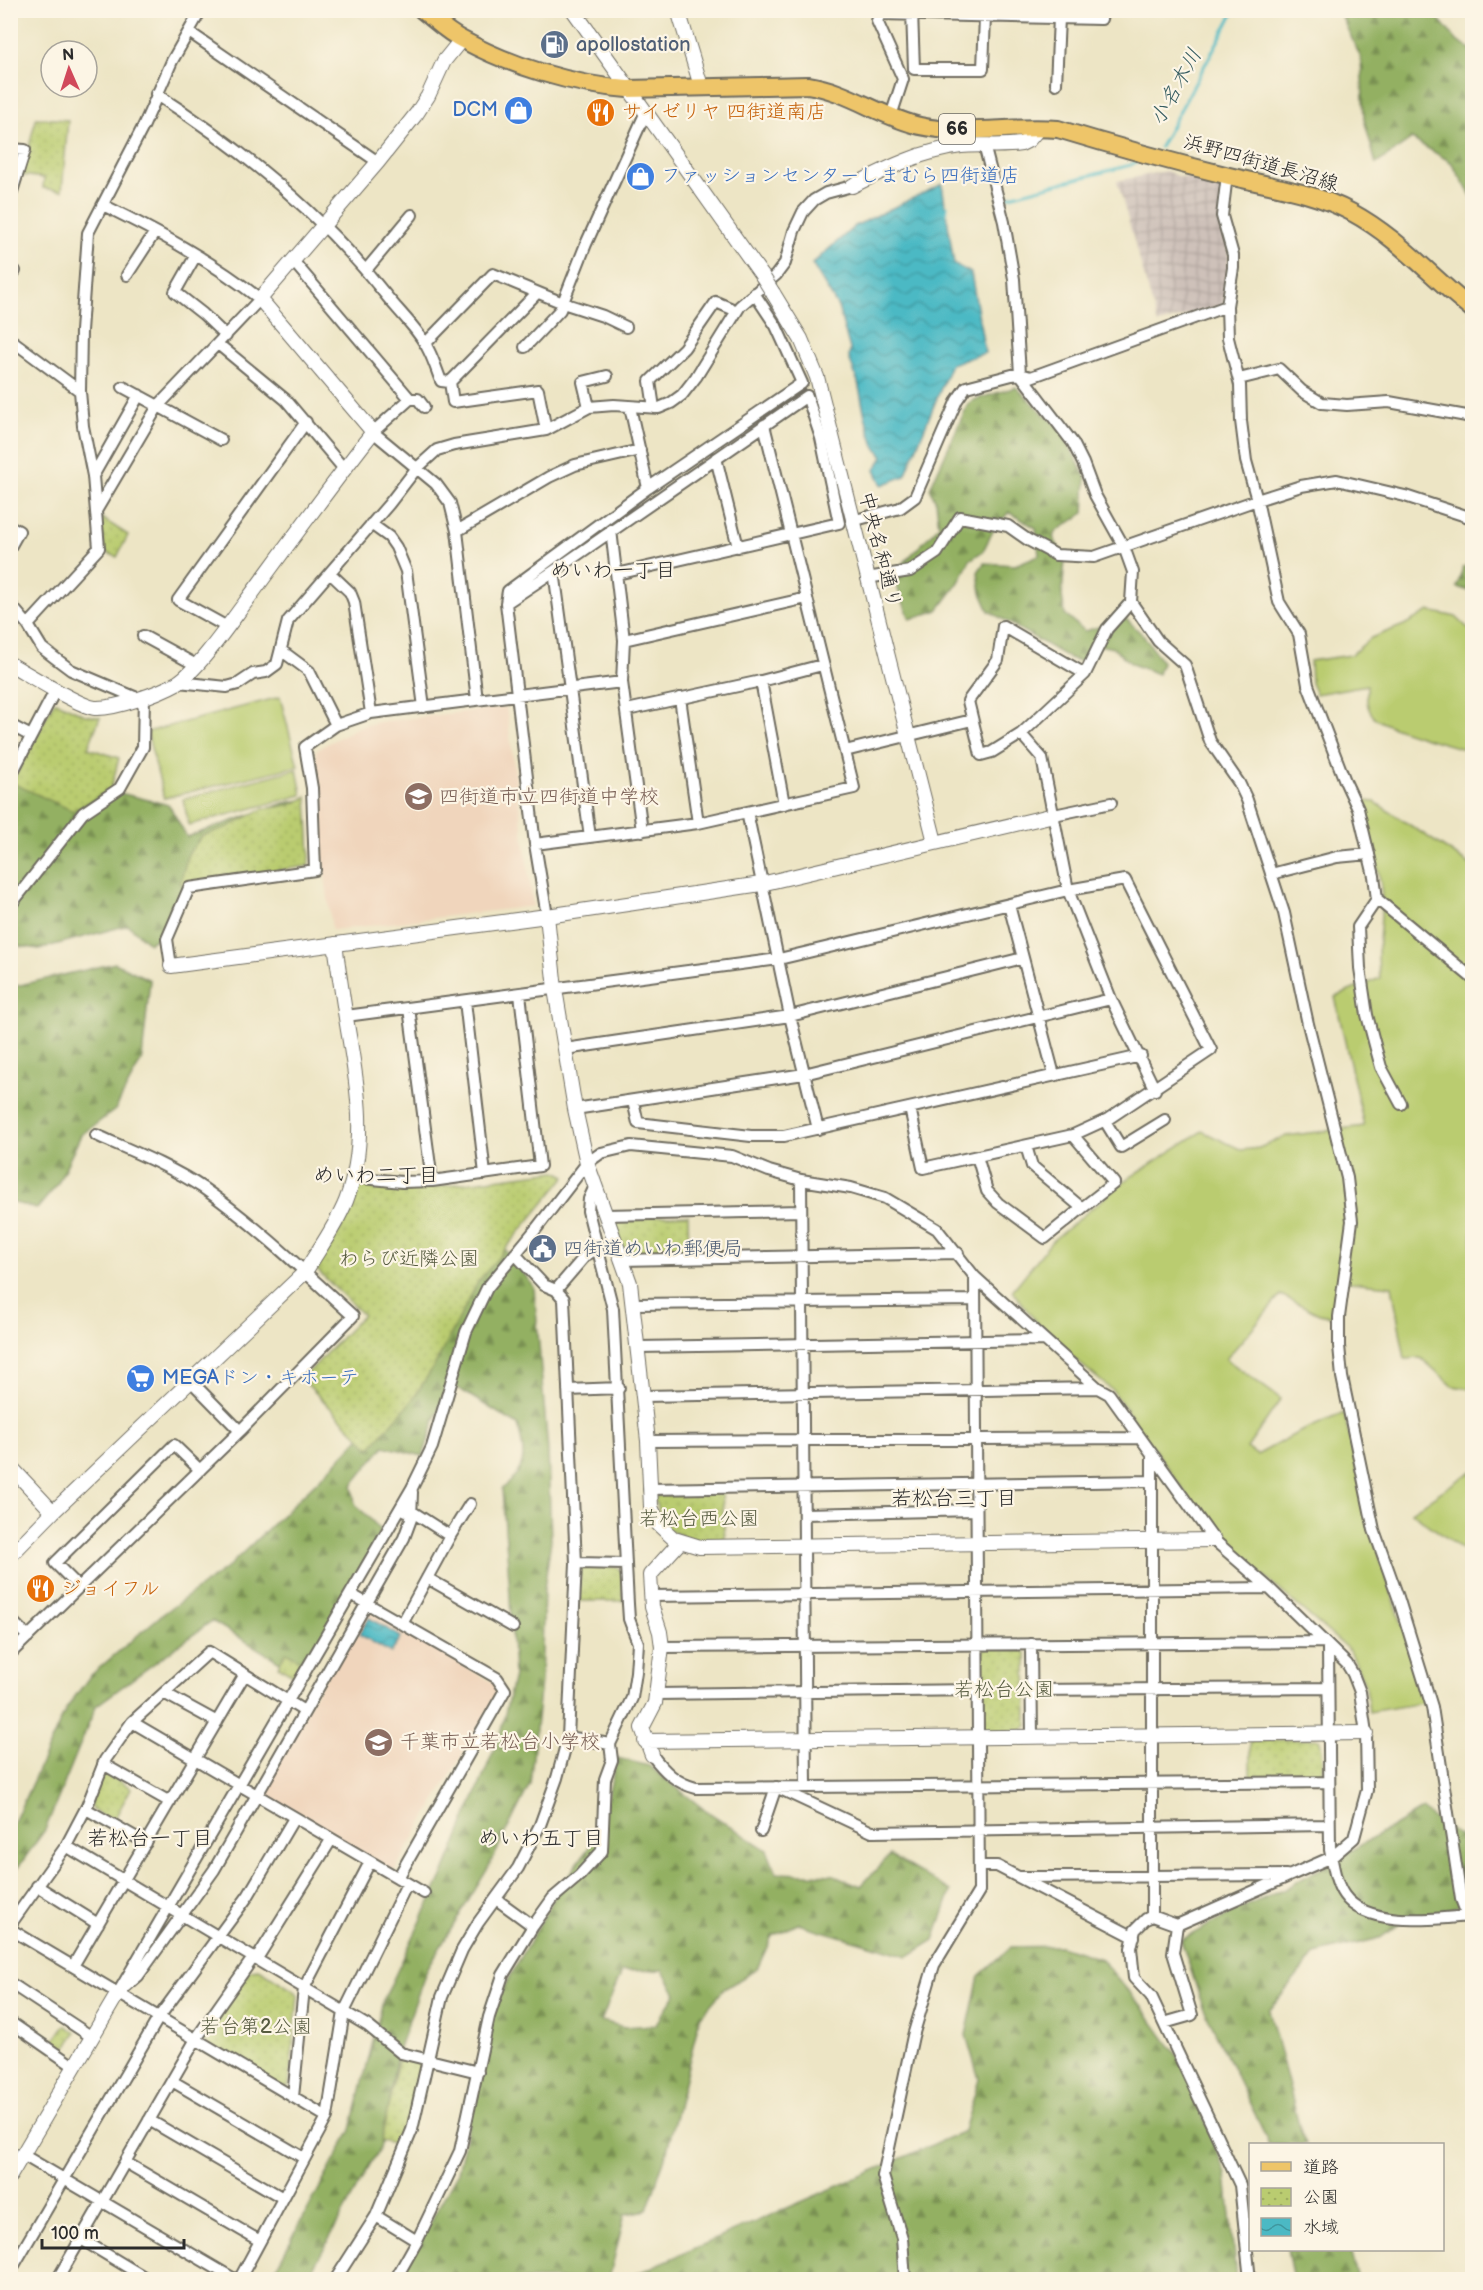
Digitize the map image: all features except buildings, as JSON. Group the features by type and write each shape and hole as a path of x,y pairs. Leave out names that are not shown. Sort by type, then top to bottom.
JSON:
{"main road":[{"name":"浜野四街道長沼線","path":"422,10 461,40 519,64 579,82 627,89 808,85 833,91 891,116 933,129 1058,129 1227,175 1308,194 1351,212 1405,249 1473,309"}],"street":[{"path":"28,625 99,548 93,477 83,426 80,391 81,331 88,233 144,125 156,94 201,10"},
{"path":"678,10 701,86"},
{"path":"891,116 903,79 877,21 880,14 886,12 1101,19 1103,10"},
{"name":"中央名和通り","path":"579,12 627,89 763,277 801,339 817,377 935,842"},
{"path":"912,13 914,69 983,69 985,16"},
{"path":"1056,84 1059,18"},
{"path":"189,32 378,162"},
{"path":"95,511 158,406 260,299 378,162 417,113 428,96 444,61 461,40"},
{"path":"156,94 203,124 242,153 324,225 366,270 425,344 441,381 450,382"},
{"path":"525,347 560,310 586,244 645,114"},
{"path":"178,682 228,687 238,684 253,674 266,672 277,664 288,621 416,469 437,450 546,430 589,407 614,405 659,408 682,395 696,377 737,311 785,264 794,231 803,212 814,200 931,151 962,146 1021,144 1029,140 1039,128"},
{"path":"984,145 1004,222 1014,279 1020,374 1073,443 1095,495 1124,547 1133,572 1131,602 1107,629 1085,674 1021,734 992,752 981,755 968,701 998,660 1003,626 1085,674"},
{"path":"10,149 25,150 10,198"},
{"path":"1227,175 1222,216 1233,255 1227,306 1228,338 1239,379 1246,461 1257,500 1279,602 1299,634 1308,686 1358,809 1377,899 1471,976"},
{"path":"103,206 196,255 260,299 373,432 444,493 450,503 457,531 477,700"},
{"path":"366,270 412,215"},
{"path":"127,275 155,232"},
{"path":"196,255 175,292 203,314 222,340 286,400 344,470"},
{"path":"293,261 410,399"},
{"path":"10,268 15,271 10,277"},
{"path":"425,344 493,274 626,327"},
{"path":"450,382 537,293"},
{"path":"754,293 776,326 802,383 648,488 508,591 506,603 535,844 547,916 555,989 575,1109 587,1162 630,1283 634,1304 648,1441 649,1489 654,1516 667,1533 680,1542 700,1546 1214,1540"},
{"path":"654,408 650,381 684,348 716,302 737,311"},
{"path":"852,521 900,508 915,497 957,400 966,387 1020,374 1031,377 1227,306"},
{"path":"14,342 80,391"},
{"path":"1239,379 1279,369 1302,391 1322,403 1347,405 1389,402 1473,417"},
{"path":"589,407 583,382 607,376"},
{"path":"450,382 453,402 538,390 546,430"},
{"path":"123,387 221,440"},
{"path":"93,477 139,395"},
{"path":"506,603 807,396 821,438 839,523 617,574"},
{"path":"10,664 88,707 95,708 106,708 178,682 196,665 227,627 373,432 410,399 418,399 424,406"},
{"path":"630,407 648,488"},
{"path":"227,627 178,600 306,422"},
{"path":"535,844 698,823 854,788 764,425"},
{"path":"457,531 549,477 575,465 640,450"},
{"path":"717,458 738,547"},
{"path":"867,578 910,571 937,553 960,517 1008,526 1056,555 1094,557 1301,486 1337,480 1405,496 1473,518"},
{"path":"371,524 388,537 396,547 406,571 424,707"},
{"path":"10,526 20,531 10,547"},
{"path":"611,530 624,640 622,682 642,831"},
{"path":"554,571 590,837"},
{"path":"330,573 350,592 354,602 371,713"},
{"path":"624,640 807,598"},
{"path":"1131,602 1158,641 1185,665 1210,741 1239,783 1247,800 1284,914 1308,1024 1347,1178 1352,1221 1339,1317 1342,1377 1374,1530 1398,1597 1432,1707 1461,1899 1473,1928"},
{"path":"10,604 28,625 42,648 71,670 141,697"},
{"path":"143,636 196,665"},
{"path":"282,651 309,671 336,725"},
{"path":"627,710 761,681 822,665"},
{"path":"761,681 784,804"},
{"path":"622,682 371,713 336,725 305,747 312,788 315,870 189,888 167,939 171,966 547,916 761,884 1111,803"},
{"path":"10,777 56,689"},
{"path":"10,906 82,813 120,788 142,747 141,697"},
{"path":"680,698 698,823"},
{"path":"845,751 972,720"},
{"path":"10,724 31,736"},
{"path":"1021,734 1042,758 1068,890 1111,999 1141,1056 1155,1090"},
{"path":"747,812 790,1016 818,1129"},
{"path":"1271,874 1337,857 1369,854"},
{"path":"346,1016 779,959 1068,890 1125,880 1211,1050 1155,1090 1105,1121 1073,1135 923,1168 910,1108"},
{"path":"1377,899 1358,927 1360,968 1367,1015 1376,1049 1382,1067 1401,1104"},
{"path":"1009,905 1054,1076"},
{"path":"10,1556 304,1272 331,1231 346,1202 353,1178 360,1131 359,1093 335,944"},
{"path":"565,1049 790,1016 1023,958"},
{"path":"353,1178 402,1182 432,1181 540,1166 520,994"},
{"path":"575,1109 804,1074 1111,999"},
{"path":"465,1001 485,1174"},
{"path":"409,1008 432,1181"},
{"path":"633,1101 638,1123 751,1136 784,1136 1141,1056"},
{"path":"1105,1121 1121,1148 1165,1120"},
{"path":"10,1654 240,1431 353,1316 203,1188 164,1165 96,1135"},
{"path":"977,1156 987,1191 998,1203 1045,1238 1114,1183 1073,1135"},
{"path":"10,2176 352,1595 412,1488 432,1448 466,1332 487,1288 587,1162 601,1154 631,1146 643,1147 732,1156 801,1180 851,1188 885,1198 937,1229 975,1277 1098,1388 1116,1401 1139,1438 1214,1540 1269,1588 1347,1664 1353,1674 1360,1692 1366,1733 1367,1790 1354,1838 1332,1857 1177,1925 1152,1916 1135,1930 1131,1948 1134,1978 1151,1996 1239,2186 1250,2280"},
{"path":"1026,1146 1032,1166 1082,1208"},
{"path":"801,1180 807,1787"},
{"path":"395,2280 417,2241 460,2151 489,2017 503,1975 532,1926 553,1898 580,1875 602,1851 605,1779 612,1760 610,1744 632,1698 638,1643 629,1619 614,1309 588,1211 589,1199 595,1186"},
{"path":"605,1215 801,1211"},
{"path":"556,1290 586,1255 597,1250"},
{"path":"621,1260 958,1253"},
{"path":"335,2280 376,2216 412,2130 442,1998 462,1950 518,1868 540,1825 557,1778 568,1737 576,1563 564,1299 556,1290 544,1285 515,1254"},
{"path":"905,2280 902,2238 883,2176 913,2036 934,1965 979,1891 975,1277"},
{"path":"634,1304 975,1300"},
{"path":"639,1347 1045,1340"},
{"path":"191,1381 240,1431"},
{"path":"568,1390 619,1388"},
{"path":"643,1396 1098,1388"},
{"path":"648,1441 1139,1438"},
{"path":"79,1587 55,1563 174,1445 200,1470"},
{"path":"1152,1454 1152,1916"},
{"path":"10,1466 53,1512"},
{"path":"649,1489 1152,1481"},
{"path":"118,1993 138,1976 214,1869 404,1538 411,1519 412,1488"},
{"path":"402,1624 470,1504"},
{"path":"804,1514 976,1510"},
{"path":"399,1511 411,1511 450,1536"},
{"path":"680,1542 650,1575 651,1596 662,1647 655,1703 642,1728 652,1755 664,1771 683,1785 696,1788 1329,1782"},
{"path":"576,1563 626,1564"},
{"path":"427,1578 513,1627"},
{"path":"651,1596 1269,1588"},
{"path":"23,2155 237,2280 260,2241 327,2117 344,2012 403,1881 505,1690 497,1678 352,1595"},
{"path":"10,1619 28,1636"},
{"path":"662,1647 1152,1643 1326,1645"},
{"path":"1031,1644 1032,1737"},
{"path":"1326,1645 1329,1825 1335,1873 1344,1895 1361,1908 1379,1915 1419,1921 1468,1916"},
{"path":"304,1711 209,1652 132,1722 103,1764 86,1809 66,1846 10,1927 327,2117"},
{"path":"73,1966 245,1674"},
{"path":"1031,1690 1328,1688"},
{"path":"657,1694 978,1690"},
{"path":"164,1693 217,1722"},
{"path":"132,1722 424,1893"},
{"path":"645,1740 1366,1733"},
{"path":"568,1737 610,1744"},
{"path":"103,1764 170,1802"},
{"path":"777,1787 872,1832 1329,1825"},
{"path":"761,1831 777,1787"},
{"path":"86,1809 146,1843"},
{"path":"10,2272 159,2017 248,1896 294,1818"},
{"path":"58,2279 196,2039 255,1959 331,1840"},
{"path":"66,1846 368,2026 401,2053 478,2072"},
{"path":"293,2097 304,1988 370,1862"},
{"path":"979,1866 997,1866 1134,1937"},
{"path":"1019,1877 1291,1875"},
{"path":"37,1887 98,1924"},
{"path":"496,1899 532,1926"},
{"path":"1164,2023 1192,2015 1173,1953 1177,1925"},
{"path":"10,1983 92,2037"},
{"path":"10,2022 75,2067"},
{"path":"172,2081 304,2158"},
{"path":"149,2120 283,2198"},
{"path":"125,2162 260,2241"},
{"path":"376,2216 417,2241"},
{"path":"81,2239 149,2280"}],"shaded area":[{"path":"1166,171 1180,177 1215,179 1221,188 1229,258 1224,305 1158,324 1117,181"},
{"name":"四街道市立四街道中学校","path":"506,707 533,906 332,930 321,844 316,750 358,727 379,722"},
{"name":"千葉市立若松台小学校","path":"369,1610 495,1684 497,1695 395,1870 388,1871 262,1797 260,1789 364,1612"}],"green space":[{"path":"1339,11 1432,11 1458,42 1472,50 1472,197 1451,162 1412,139 1376,164 1364,119 1361,58"},
{"path":"36,118 68,120 62,191 43,188 44,178 22,175"},
{"path":"1016,387 1061,430 1086,478 1084,513 1057,531 1053,537 1065,559 1062,596 1065,615 1085,631 1126,619 1144,636 1162,662 1158,674 1132,664 1113,648 1094,644 1087,663 1069,658 989,611 981,593 978,572 984,563 1015,565 1039,555 1036,528 1009,512 994,529 983,551 970,560 959,582 938,610 910,619 892,575 939,526 936,502 930,488 968,404"},
{"path":"100,517 128,535 117,557 105,552"},
{"path":"1472,564 1472,592 1457,587 1463,567"},
{"path":"1429,611 1456,617 1472,632 1472,751 1420,736 1380,721 1369,709 1367,685 1316,694 1311,683 1310,661 1351,655 1371,638 1404,625"},
{"path":"280,697 298,766 164,798 147,732"},
{"path":"54,702 85,715 100,717 88,748 119,758 111,789 73,811 12,783"},
{"path":"297,769 302,795 189,825 183,799"},
{"path":"10,784 103,789 169,805 187,837 284,803 302,800 211,852 173,909 159,937 149,943 128,925 39,949 19,946 11,940"},
{"path":"307,797 310,859 308,866 180,884 188,854 202,836 226,828 262,809 290,805"},
{"path":"1365,801 1375,802 1472,866 1472,1389 1453,1386 1421,1358 1405,1359 1392,1286 1339,1281 1334,1317 1319,1314 1281,1295 1226,1359 1281,1399 1247,1448 1257,1455 1297,1433 1344,1413 1369,1525 1428,1702 1369,1712 1366,1686 1350,1651 1214,1533 1113,1391 1048,1337 1012,1291 1052,1241 1126,1180 1202,1131 1242,1150 1259,1148 1286,1136 1364,1126 1335,997 1380,978 1378,955 1382,897 1375,855 1362,804"},
{"path":"115,963 150,980 142,1059 115,1110 81,1135 57,1185 37,1209 11,1202 11,987"},
{"name":"わらび近隣公園","path":"556,1171 566,1176 478,1282 437,1361 414,1398 370,1448 302,1379 363,1315 316,1269 342,1227 355,1191 361,1186 434,1187"},
{"path":"688,1215 689,1252 628,1253 624,1250 614,1220 616,1218"},
{"path":"502,1245 534,1287 548,1451 551,1540 544,1589 541,1681 530,1784 487,1870 427,1969 397,2053 382,2143 307,2279 270,2279 351,2130 383,2001 445,1870 500,1735 514,1675 502,1489 516,1475 522,1461 523,1453 518,1425 448,1382 423,1456 384,1446 352,1485 355,1504 381,1530 351,1590 300,1674 212,1621 96,1706 45,1830 11,1877 11,1829 66,1709 90,1676 159,1617 228,1567 333,1466 422,1370 430,1341"},
{"path":"1472,1471 1472,1556 1411,1512"},
{"name":"若松台西公園","path":"722,1493 725,1542 699,1543 666,1529 653,1496"},
{"path":"580,1567 617,1567 622,1572 623,1601 579,1601"},
{"name":"若松台公園","path":"986,1647 1018,1647 1026,1653 1027,1726 1021,1731 986,1731 982,1727 982,1653"},
{"path":"286,1652 305,1663 296,1677 278,1666"},
{"path":"1319,1739 1323,1759 1319,1779 1250,1780 1250,1741"},
{"path":"617,1758 649,1766 705,1810 767,1850 776,1873 834,1875 861,1886 890,1855 951,1891 934,1940 908,1956 798,1924 772,1936 757,1969 724,1989 700,2017 667,2151 647,2210 625,2214 609,2279 398,2280 458,2172 494,2005 559,1890 599,1833","holes":["663,1970 676,1994 655,2025 624,2027 601,2021 622,1971"]},
{"path":"103,1774 108,1774 131,1788 113,1822 92,1810 90,1804"},
{"path":"1422,1810 1472,1845 1472,1900 1450,1909 1404,1921 1380,1938 1315,1954 1269,2011 1306,2143 1267,2143 1203,2007 1181,1940 1239,1909 1281,1891"},
{"path":"1060,1946 1101,1959 1146,2012 1183,2063 1226,2174 1236,2279 622,2280 964,2131 979,2079 966,2035 979,1976 1011,1947"},
{"name":"若台第2公園","path":"259,1969 298,1995 289,2086 283,2089 203,2043 202,2036 250,1970"},
{"path":"65,2025 76,2033 60,2055 49,2047"},
{"path":"399,2054 422,2061 425,2066 402,2146 381,2141"},
{"path":"1287,2251 1350,2251 1358,2279 1293,2279"}],"water":[{"path":"942,184 954,264 971,273 985,353 951,364 905,476 882,485 875,470 883,457 873,443 858,382 849,358 850,349 838,307 812,264 855,226"},
{"path":"369,1618 401,1637 391,1653 359,1634"}],"waterway":[{"name":"小名木川","path":"1160,147 1235,10"},
{"name":"小名木川","path":"1006,197 1131,165 1139,160"},
{"name":"小名木川","path":"945,214 947,206"}],"place":[{"name":"apollostation","path":"555,45"},
{"name":"DCM","path":"519,110"},
{"name":"サイゼリヤ 四街道南店","path":"601,112"},
{"name":"ファッションセンターしまむら四街道店","path":"640,176"},
{"name":"四街道市立四街道中学校","path":"418,797"},
{"name":"四街道めいわ郵便局","path":"542,1249"},
{"name":"MEGAドン・キホーテ","path":"141,1378"},
{"name":"ジョイフル","path":"40,1589"},
{"name":"千葉市立若松台小学校","path":"379,1742"}],"district":[{"name":"めいわ一丁目","path":"613,570"},
{"name":"めいわ二丁目","path":"376,1175"},
{"name":"若松台三丁目","path":"954,1498"},
{"name":"若松台一丁目","path":"150,1838"},
{"name":"めいわ五丁目","path":"541,1838"}]}
